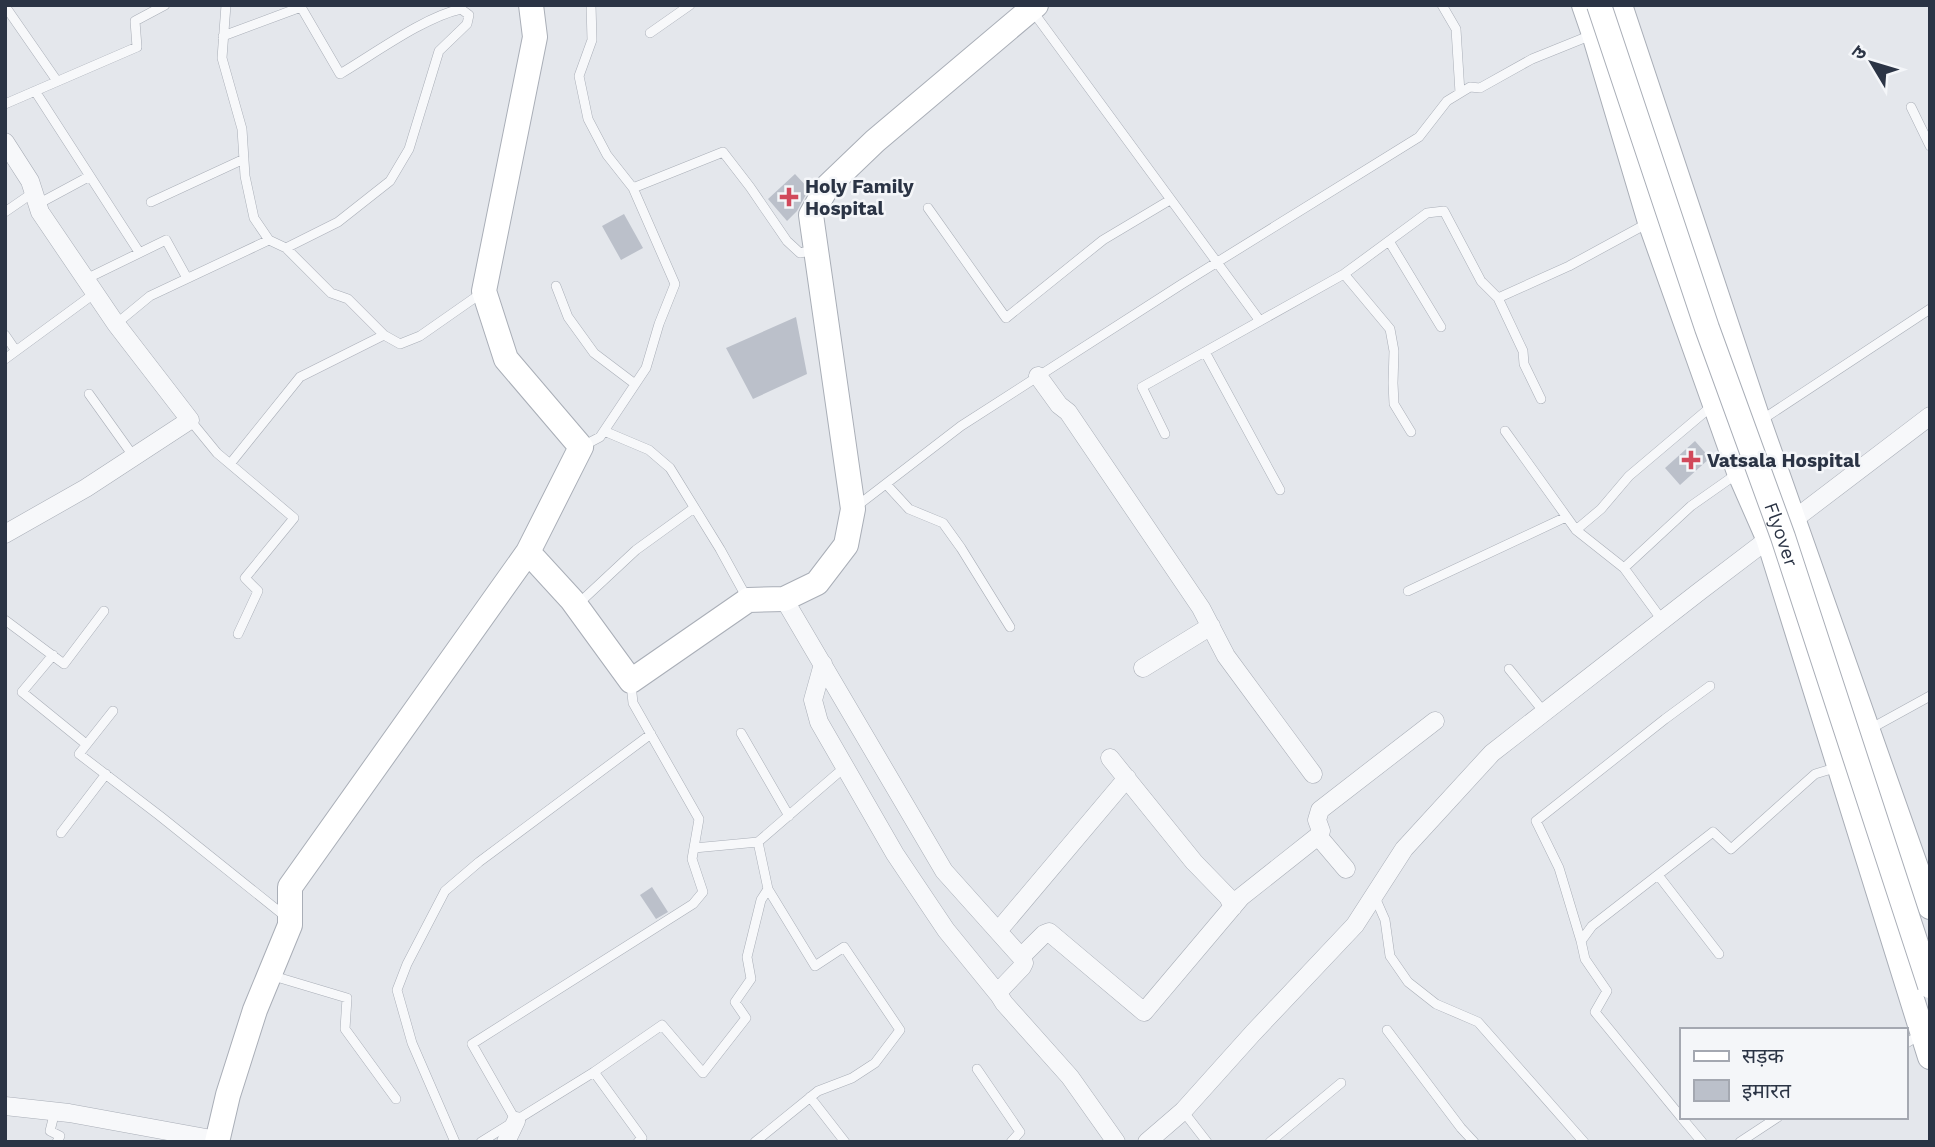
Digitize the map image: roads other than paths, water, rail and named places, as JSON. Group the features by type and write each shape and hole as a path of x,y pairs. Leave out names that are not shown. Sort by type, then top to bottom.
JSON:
{"main road":[{"path":"217,1141 247,1034 290,925 290,887 528,552 581,447 506,359 484,291 535,37 531,5"},
{"path":"1584,5 1650,222 1714,403 1768,538 1836,755 1919,1036 1930,1057"},
{"name":"Flyover","path":"1599,5 1707,328 1783,537 1930,986"},
{"path":"1620,5 1759,422 1930,907"},
{"path":"528,552 576,606 631,681 748,600 784,598 817,583 846,545 853,509 811,215 827,187 875,141 1034,7"}],"street":[{"path":"5,142 30,181 40,212 116,324 190,421 86,488 5,534"},
{"path":"1038,376 1059,405 1068,412 1201,608 1226,656 1313,774"},
{"path":"1146,1142 1183,1111 1355,925 1404,849 1492,753 1930,416"},
{"path":"784,598 944,871 1021,957 1024,963 1001,989 999,995"},
{"path":"1143,668 1211,626"},
{"path":"823,664 813,700 819,722 846,777 946,930 1004,1003 1070,1077 1116,1142"},
{"path":"1021,957 1049,932 1144,1012 1241,897 1318,836 1321,831 1317,820 1320,810 1435,721"},
{"path":"1110,758 1194,862 1228,897 1233,907"},
{"path":"846,777 881,764"},
{"path":"998,932 1127,778"},
{"path":"1318,836 1346,869"},
{"path":"5,1106 55,1111 217,1141"},
{"path":"506,1142 516,1121"}],"lane":[{"path":"5,104 136,47 135,21 165,5"},
{"path":"226,5 222,58 242,129 244,176 254,218 269,240 286,248 331,293 348,299 384,335 400,344 420,336 484,291"},
{"path":"223,36 301,7 340,74 407,33 450,12 474,5"},
{"path":"581,447 600,437 646,368 675,284 633,188 607,155 588,119 579,76 592,40 591,5"},
{"path":"650,33 690,5"},
{"path":"1442,5 1456,29 1460,93"},
{"path":"5,6 57,81"},
{"path":"1034,7 1170,200 1260,321"},
{"path":"286,248 338,222 390,181 409,149 439,51 467,24 469,15 461,9"},
{"path":"853,509 961,426 1419,137 1447,101 1470,87 1480,88 1532,59 1594,34"},
{"path":"35,91 139,252"},
{"path":"1911,107 1930,146"},
{"path":"633,188 723,152 788,241 800,253 816,250"},
{"path":"151,202 244,159"},
{"path":"5,212 90,176"},
{"path":"928,208 1006,318 1102,240 1170,200"},
{"path":"1165,434 1142,387 1344,274 1427,213 1444,211 1481,281 1498,298 1523,351 1524,364 1541,399"},
{"path":"1498,298 1569,266 1650,222"},
{"path":"5,359 90,286 139,252 166,240 187,278"},
{"path":"116,324 150,296 269,240"},
{"path":"1389,241 1441,327"},
{"path":"1344,274 1390,329 1394,351 1394,404 1411,432"},
{"path":"556,286 568,317 594,353 635,384"},
{"path":"1759,422 1930,309"},
{"path":"5,335 16,351"},
{"path":"230,464 300,377 384,335"},
{"path":"1205,352 1280,490"},
{"path":"89,394 134,457"},
{"path":"1576,530 1601,509 1629,476 1714,403"},
{"path":"190,421 217,453 294,518 245,578 257,591 238,634"},
{"path":"604,431 649,450 670,468 748,600"},
{"path":"1505,431 1576,530 1624,568 1662,620"},
{"path":"1624,568 1691,506 1740,472"},
{"path":"886,484 909,509 943,523 1010,627"},
{"path":"576,606 636,550 694,508"},
{"path":"1408,591 1566,517"},
{"path":"5,621 64,664 104,611"},
{"path":"52,655 22,692 86,744"},
{"path":"1509,669 1544,712"},
{"path":"516,1121 472,1044 693,904 704,892 692,859 699,818 633,703 631,681"},
{"path":"1680,1116 1595,1012 1607,991 1585,959 1559,868 1536,821 1710,686"},
{"path":"1581,942 1592,926 1713,832 1731,849 1836,755 1867,731 1930,696"},
{"path":"113,711 79,754 290,920"},
{"path":"741,733 789,816"},
{"path":"455,1142 412,1043 397,990 407,964 445,891 478,862 651,734"},
{"path":"61,833 106,774"},
{"path":"694,848 758,842 789,816 846,777"},
{"path":"755,1142 818,1091 852,1077 875,1063 900,1030 844,947 815,967 768,889 758,842"},
{"path":"1658,875 1720,954"},
{"path":"481,1142 594,1072 662,1025 703,1073 746,1018 735,1002 751,979 747,957 761,900 768,889"},
{"path":"1374,895 1385,920 1390,956 1408,982 1436,1004 1478,1022 1584,1142"},
{"path":"269,975 347,998 345,1029 396,1099"},
{"path":"1387,1030 1474,1142"},
{"path":"976,1069 1020,1132 1011,1142"},
{"path":"594,1072 642,1138 638,1142"},
{"path":"1270,1142 1341,1083"},
{"path":"810,1097 845,1142"},
{"path":"55,1111 50,1131 60,1136 57,1142"},
{"path":"1183,1111 1207,1142"},
{"path":"1683,1119 1702,1142"},
{"path":"1740,1142 1775,1119"}],"place":[{"name":"Holy Family Hospital","path":"789,197"},
{"name":"Vatsala Hospital","path":"1691,460"}]}
